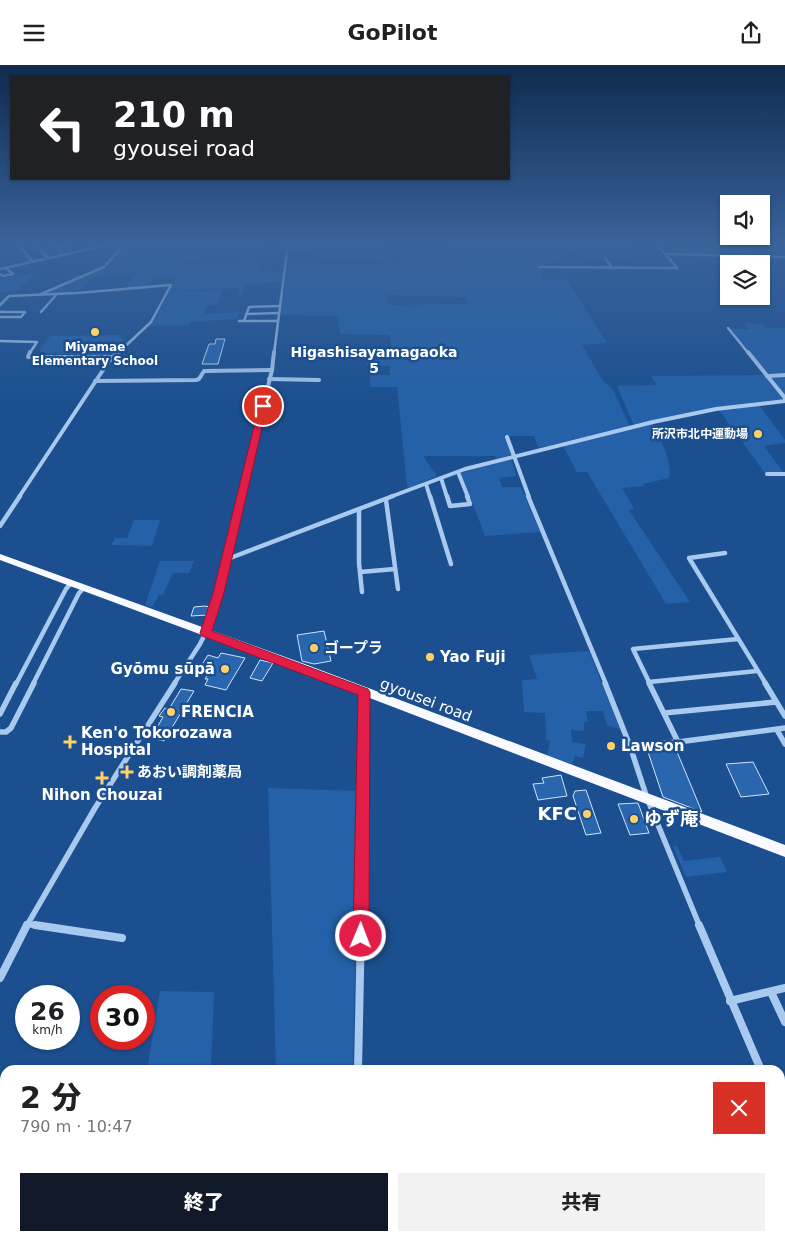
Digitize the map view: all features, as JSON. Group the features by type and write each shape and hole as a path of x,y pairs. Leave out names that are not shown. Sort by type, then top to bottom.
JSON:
{"highway":[{"name":"gyousei road","path":"0,557 785,851"}],"street":[{"path":"40,312 53,298"},
{"path":"0,526 111,357 151,322 164,298"},
{"path":"0,978 26,924 70,846 206,633 218,593 272,369 281,298"},
{"path":"278,321 242,321 249,307 280,306"},
{"path":"0,311 26,312 21,317 0,317"},
{"path":"246,314 279,313"},
{"path":"225,560 458,472 709,410 785,400 728,328"},
{"path":"0,341 38,342 28,357 111,357"},
{"path":"95,381 196,380 200,379 204,371 272,369"},
{"path":"767,376 785,375"},
{"path":"269,379 319,380"},
{"path":"508,437 513,457 543,534 580,618 630,746 647,799 730,1001 759,1065"},
{"path":"440,478 450,505 470,504 458,472"},
{"path":"767,474 785,475"},
{"path":"426,484 451,564"},
{"path":"386,500 398,589"},
{"path":"358,510 362,592"},
{"path":"725,553 689,558 785,716"},
{"path":"360,572 395,569"},
{"path":"0,714 66,589 71,583"},
{"path":"0,732 6,732 11,728 79,593 84,588"},
{"path":"678,742 633,649 738,639"},
{"path":"649,681 757,671"},
{"path":"358,1065 364,802 364,692"},
{"path":"664,713 776,702"},
{"path":"630,746 678,742 785,728"},
{"path":"777,729 785,744"},
{"path":"26,924 122,938"},
{"path":"730,1001 785,989"},
{"path":"771,992 785,1022"}],"shaded area":[{"path":"167,298 219,298 217,305 207,305 204,314 239,312 237,319 191,322 189,325 148,326 152,323"},
{"path":"282,298 387,298 388,305 467,304 465,298 578,298 607,343 582,345 603,381 612,388 629,424 628,427 538,448 534,436 506,436 511,455 497,459 495,456 423,456 437,476 409,488 407,486 397,387 370,387 370,375 390,375 390,366 367,365 367,360 391,360 388,350 392,349 390,335 340,334 338,316 280,315"},
{"path":"744,323 763,324 767,328 785,328 785,373 767,373 730,329 749,329"},
{"path":"118,335 124,341 108,355 42,353 39,351 50,336"},
{"path":"765,375 785,377 785,399 711,408 637,425 633,424 617,386 657,385 651,376"},
{"name":"所沢市北中運動場","path":"759,405 785,440 785,443 764,446 784,473 765,473 719,410"},
{"path":"653,424 668,458 669,478 643,484 644,486 622,488 634,508 629,510 690,602 666,604 587,472 577,472 563,446"},
{"path":"508,459 512,461 516,476 499,478 502,487 521,487 540,532 485,536 461,473"},
{"path":"134,520 160,520 152,546 111,545 115,538 127,538"},
{"path":"160,561 194,561 189,573 173,573 163,595 159,595 152,607 145,605"},
{"path":"589,651 620,729 607,725 603,711 586,711 588,722 584,722 584,731 571,730 572,742 586,744 583,758 575,756 572,765 547,756 550,741 546,740 545,713 524,712 522,680 537,679 529,655"},
{"path":"268,788 359,791 353,1065 276,1065"},
{"path":"673,846 677,846 684,861 720,857 727,872 686,877"},
{"path":"160,991 214,992 211,1065 148,1065 150,1050 155,1050 155,1021"}],"building":[{"path":"216,339 225,339 218,364 202,364 209,344 215,344"},
{"path":"194,607 210,607 208,615 191,616"},
{"name":"ゴープラ","path":"324,631 331,661 314,664 302,661 297,635"},
{"name":"Gyōmu sūpā","path":"221,653 245,658 226,690 205,685 208,679 205,679 212,669 201,666 208,655 218,658"},
{"path":"260,660 273,663 262,681 250,678"},
{"name":"FRENCIA","path":"181,689 194,691 164,741 151,738 163,717 159,716 165,708 169,709"},
{"path":"675,747 702,812 663,797 647,749"},
{"path":"753,762 769,794 741,797 726,764"},
{"path":"561,775 567,796 538,800 533,784 544,783 542,778"},
{"name":"KFC","path":"586,790 601,833 586,835 573,796 575,791"},
{"name":"ゆず庵","path":"638,803 649,833 630,835 618,804"}],"place":[{"name":"Miyamae Elementary School","path":"95,332"},
{"name":"所沢市北中運動場","path":"758,434"},
{"name":"ゴープラ","path":"314,648"},
{"name":"Yao Fuji","path":"430,657"},
{"name":"Gyōmu sūpā","path":"225,669"},
{"name":"FRENCIA","path":"171,712"},
{"name":"Ken'o Tokorozawa Hospital","path":"70,742"},
{"name":"Lawson","path":"611,746"},
{"name":"あおい調剤薬局","path":"127,772"},
{"name":"Nihon Chouzai","path":"102,778"},
{"name":"KFC","path":"587,814"},
{"name":"ゆず庵","path":"634,819"}],"district":[{"name":"Higashisayamagaoka 5","path":"374,360"}],"route":[{"path":"263,406 218,593 206,633 364,692 361,936"}]}
